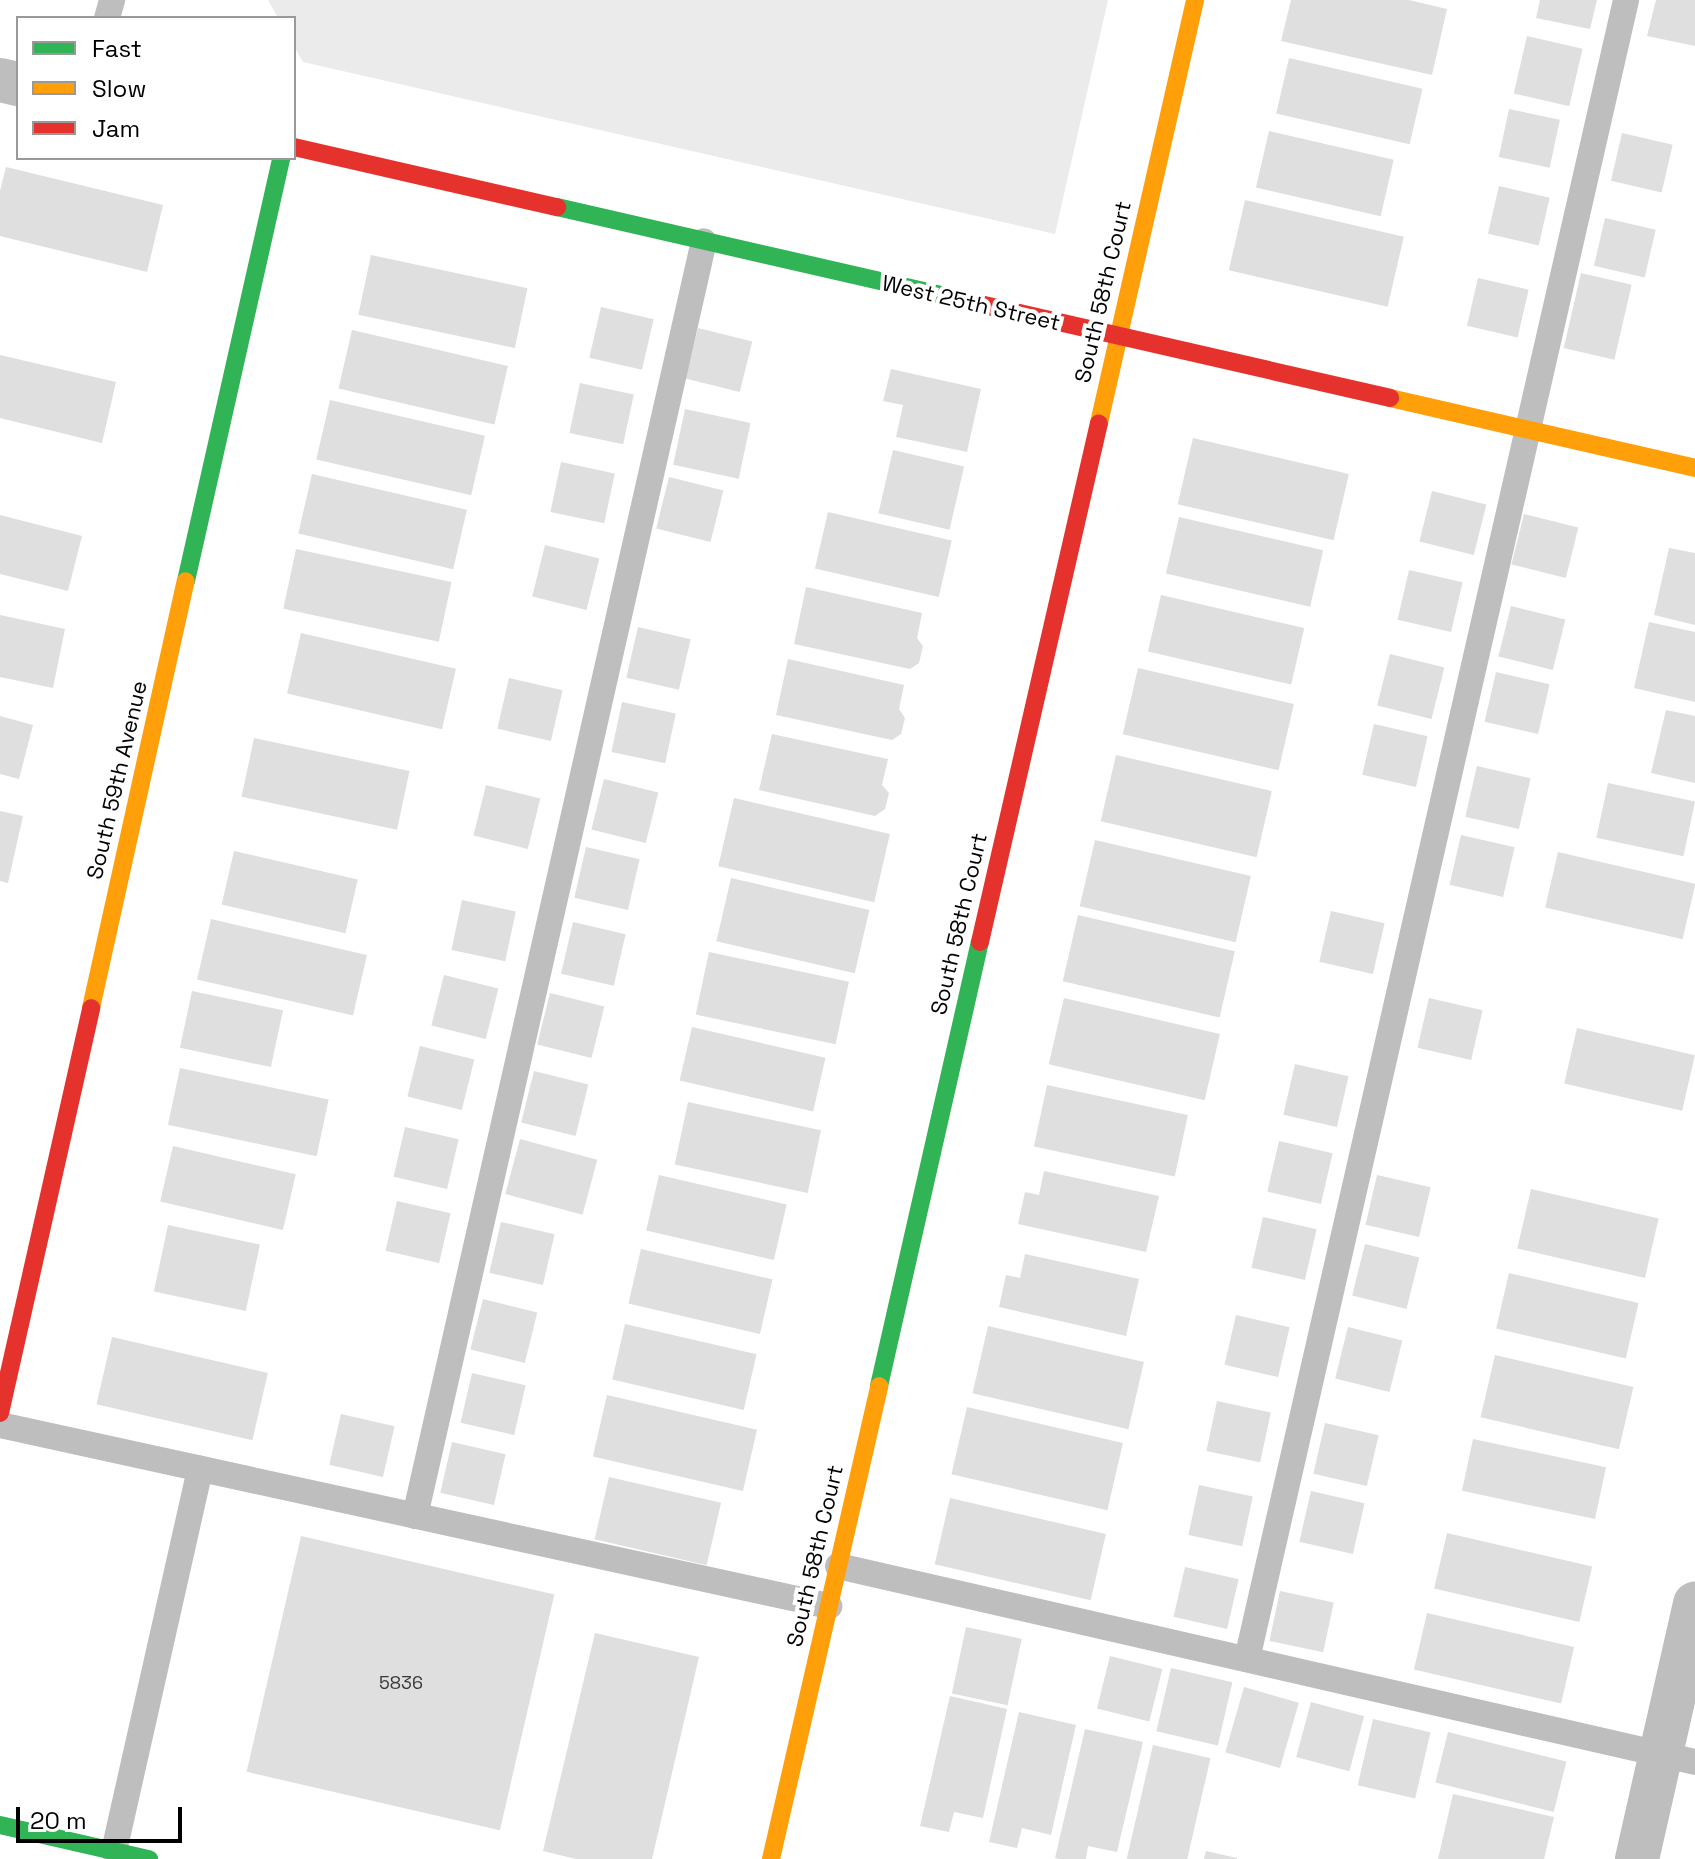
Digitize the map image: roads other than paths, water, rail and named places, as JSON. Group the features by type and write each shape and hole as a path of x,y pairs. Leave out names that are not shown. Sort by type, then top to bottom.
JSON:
{"street":[{"name":"South 58th Court","path":"771,1859 1195,0"},
{"name":"West 25th Street","path":"296,147 1695,468"},
{"name":"South 59th Avenue","path":"0,1413 4,1378 281,160"},
{"path":"1637,1859 1678,1758 1695,1604"},
{"path":"0,1825 149,1859"}],"lane":[{"path":"1247,1659 1626,0"},
{"path":"415,1516 704,241"},
{"path":"0,1425 829,1606"},
{"path":"114,1851 200,1469"},
{"path":"838,1566 1678,1758"}]}
